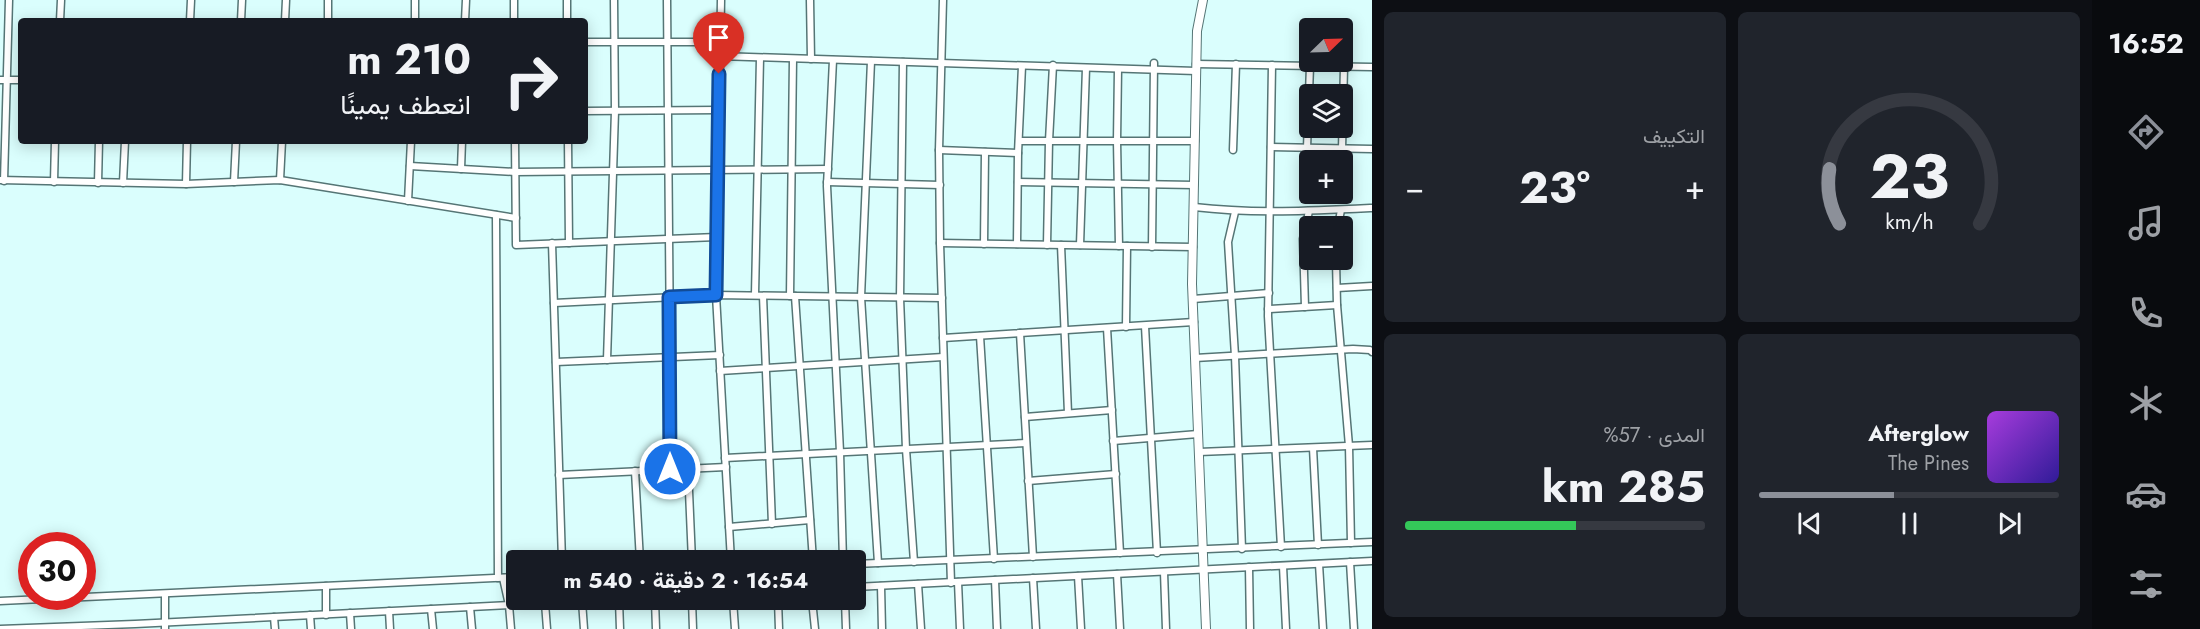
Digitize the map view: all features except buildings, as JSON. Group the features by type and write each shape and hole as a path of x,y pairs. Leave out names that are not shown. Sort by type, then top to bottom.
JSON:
{"main road":[{"path":"1203,0 1197,31 1193,299 1206,629"}],"street":[{"path":"9,0 4,80 2,181 186,184 280,180 516,218"},
{"path":"60,18 61,0"},
{"path":"190,0 190,18"},
{"path":"241,18 242,0"},
{"path":"285,18 286,0"},
{"path":"328,0 328,18"},
{"path":"415,0 415,18"},
{"path":"465,18 466,0"},
{"path":"514,0 514,18"},
{"path":"567,0 567,18"},
{"path":"607,360 615,111 614,0"},
{"path":"667,0 670,469"},
{"path":"721,0 716,295 730,550"},
{"path":"810,0 811,59"},
{"path":"943,0 939,150 940,243 950,560 960,629"},
{"path":"588,42 720,42"},
{"path":"719,56 1118,69 1236,64 1299,66"},
{"path":"755,295 760,58"},
{"path":"794,59 793,296 812,550"},
{"path":"833,60 827,182 843,550"},
{"path":"871,61 861,297 878,563"},
{"path":"903,62 900,298 906,449 914,562"},
{"path":"1233,150 1236,64"},
{"path":"1272,65 1268,309 1281,547"},
{"path":"1017,244 1022,66"},
{"path":"1047,245 1053,66"},
{"path":"1152,247 1154,67"},
{"path":"1353,67 1372,67"},
{"path":"1080,245 1086,68"},
{"path":"1118,69 1119,246"},
{"path":"1307,148 1310,72"},
{"path":"1342,148 1344,72"},
{"path":"588,111 719,110"},
{"path":"1019,141 1195,141"},
{"path":"54,182 55,144"},
{"path":"98,183 99,144"},
{"path":"123,183 125,144"},
{"path":"186,184 187,144"},
{"path":"234,182 236,144"},
{"path":"280,180 282,144"},
{"path":"408,201 411,144"},
{"path":"461,169 462,144"},
{"path":"515,144 516,245 717,237"},
{"path":"568,144 569,243"},
{"path":"1271,147 1372,149"},
{"path":"939,150 1018,153"},
{"path":"984,244 985,152"},
{"path":"410,166 515,172 828,169"},
{"path":"827,182 940,185"},
{"path":"1018,183 1194,185"},
{"path":"1194,207 1270,213 1372,208"},
{"path":"1340,216 1341,210"},
{"path":"1305,307 1302,239 1308,211"},
{"path":"1235,212 1228,242 1242,549"},
{"path":"496,215 500,578 506,596"},
{"path":"552,243 562,550"},
{"path":"940,243 1193,247"},
{"path":"1061,245 1068,413"},
{"path":"1126,327 1127,246"},
{"path":"1336,270 1336,306 1349,446 1351,543"},
{"path":"1337,288 1372,286"},
{"path":"1193,299 1269,293"},
{"path":"554,303 716,295 942,298"},
{"path":"763,296 772,524"},
{"path":"1268,309 1336,306"},
{"path":"943,338 1194,322"},
{"path":"1145,326 1158,553"},
{"path":"1107,328 1120,553"},
{"path":"1020,333 1033,557"},
{"path":"980,336 994,559"},
{"path":"1195,358 1340,349 1370,350 1372,352"},
{"path":"556,362 720,355"},
{"path":"720,371 944,357"},
{"path":"1025,417 1112,410"},
{"path":"1113,441 1198,434"},
{"path":"725,458 1026,443"},
{"path":"1199,453 1372,445"},
{"path":"1313,448 1318,545"},
{"path":"559,475 726,467"},
{"path":"688,468 692,550"},
{"path":"634,471 639,550"},
{"path":"1029,481 1116,474"},
{"path":"729,527 810,520"},
{"path":"866,564 1158,553 1372,542"},
{"path":"866,587 1372,561"},
{"path":"1350,562 1354,629"},
{"path":"1319,564 1323,629"},
{"path":"1283,566 1286,629"},
{"path":"1249,567 1250,629"},
{"path":"1164,572 1166,629"},
{"path":"1117,574 1120,629"},
{"path":"1078,576 1081,629"},
{"path":"0,601 506,578"},
{"path":"1033,579 1036,629"},
{"path":"995,580 997,629"},
{"path":"918,584 921,629"},
{"path":"326,586 326,615"},
{"path":"881,586 882,629"},
{"path":"165,594 165,626"},
{"path":"0,629 165,626 201,621 506,605"},
{"path":"470,607 472,629"},
{"path":"431,609 433,629"},
{"path":"509,610 511,629"},
{"path":"546,610 547,629"},
{"path":"583,610 584,629"},
{"path":"620,610 621,629"},
{"path":"655,610 656,629"},
{"path":"692,610 693,629"},
{"path":"734,610 735,629"},
{"path":"778,610 779,629"},
{"path":"813,610 815,629"},
{"path":"845,610 846,629"},
{"path":"389,611 390,629"},
{"path":"350,613 351,629"},
{"path":"310,615 311,629"},
{"path":"274,617 274,629"},
{"path":"236,619 236,629"},
{"path":"201,621 202,629"}],"route":[{"path":"670,469 669,297 716,295 719,74"}]}
